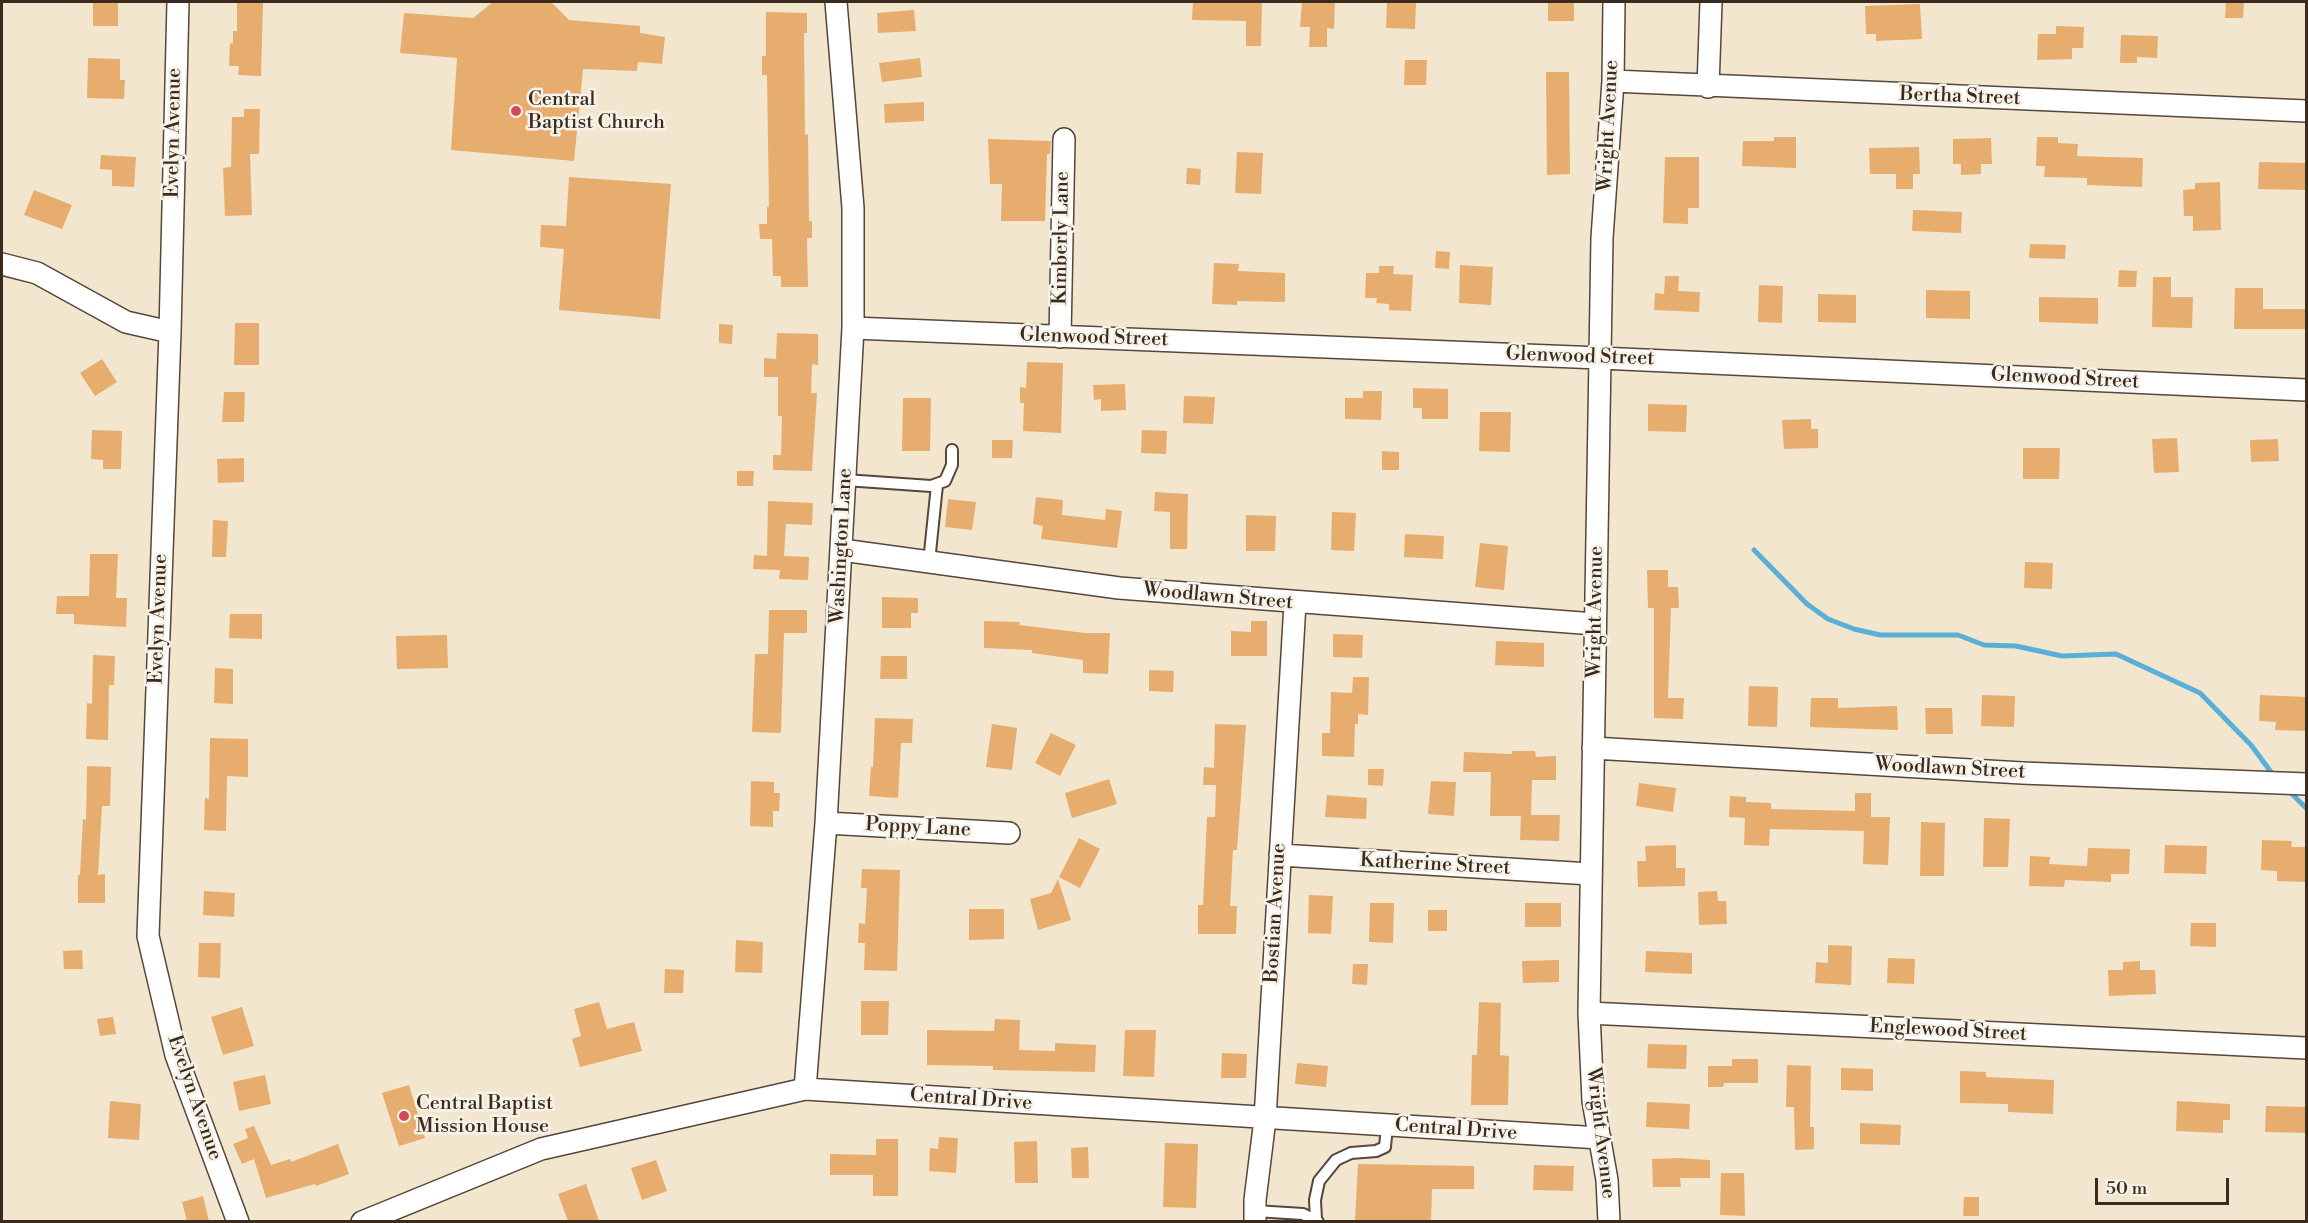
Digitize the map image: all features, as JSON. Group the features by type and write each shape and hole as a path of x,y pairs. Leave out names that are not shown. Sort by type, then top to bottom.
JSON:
{"street":[{"name":"Evelyn Avenue","path":"178,2 170,332 148,936 176,1055 238,1221"},
{"name":"Washington Lane","path":"806,1089 826,823 853,328 853,208 836,2"},
{"name":"Wright Avenue","path":"1609,1221 1607,1180 1593,1101 1589,1013 1602,238 1613,81 1614,2"},
{"path":"1708,87 1711,2"},
{"name":"Bertha Street","path":"1613,81 1708,87 2307,111"},
{"name":"Kimberly Lane","path":"1060,337 1064,140"},
{"path":"2,264 37,273 126,322 170,332"},
{"name":"Glenwood Street","path":"853,328 1600,358 2307,390"},
{"name":"Woodlawn Street","path":"842,550 1119,588 1595,624"},
{"name":"Bostian Avenue","path":"1255,1216 1265,1119 1295,603"},
{"name":"Woodlawn Street","path":"1593,748 2022,773 2307,784"},
{"name":"Poppy Lane","path":"826,823 1009,833"},
{"name":"Katherine Street","path":"1280,855 1590,874"},
{"name":"Englewood Street","path":"1589,1013 2307,1048"},
{"name":"Central Drive","path":"362,1221 542,1149 806,1089 1600,1138"}],"lane":[{"path":"845,480 937,484 945,481 952,465 952,450"},
{"path":"929,562 937,484"},
{"path":"1255,1216 1303,1214 1317,1220 1315,1200 1319,1181 1336,1160 1351,1153 1376,1151 1385,1147 1387,1126"}],"building":[{"path":"93,2 118,2 118,26 93,26"},
{"path":"237,2 263,2 261,76 238,75 239,66 229,66 230,43 233,44 233,31 237,31"},
{"name":"Central Baptist Church","path":"493,2 551,2 569,20 640,26 640,33 665,37 662,64 638,62 637,71 583,69 574,161 451,150 457,58 400,53 404,13 473,18"},
{"path":"1193,2 1262,2 1261,46 1246,46 1246,21 1192,20"},
{"path":"1302,2 1335,2 1334,29 1327,28 1327,47 1309,47 1310,27 1300,27"},
{"path":"1387,2 1416,2 1415,29 1386,28"},
{"path":"1548,2 1574,2 1574,21 1548,21"},
{"path":"2226,2 2244,2 2243,18 2225,18"},
{"path":"1920,4 1922,39 1876,41 1876,34 1866,34 1865,6"},
{"path":"914,10 916,31 878,33 877,13"},
{"path":"766,12 807,13 807,33 804,33 805,135 808,134 809,221 812,221 812,238 807,238 808,287 781,287 781,276 773,276 772,239 760,239 759,224 767,224 767,207 769,207 767,75 762,75 762,56 766,56"},
{"path":"2056,26 2084,27 2083,48 2072,48 2072,59 2037,60 2038,34 2056,34"},
{"path":"2121,35 2158,36 2157,58 2137,57 2137,63 2120,63"},
{"path":"88,58 120,59 120,80 125,80 124,99 87,98"},
{"path":"920,58 922,77 882,82 879,63"},
{"path":"1405,60 1427,60 1426,85 1404,85"},
{"path":"1546,72 1569,72 1570,174 1547,175"},
{"path":"924,102 924,121 885,123 884,104"},
{"path":"244,109 260,109 259,154 250,154 252,215 225,216 223,168 231,167 232,117 244,117"},
{"path":"1774,137 1796,137 1796,168 1742,166 1743,141 1774,141"},
{"path":"2037,137 2058,137 2058,143 2078,144 2077,156 2143,158 2142,187 2087,185 2087,178 2044,177 2045,166 2036,166"},
{"path":"1991,138 1992,164 1981,164 1981,174 1961,175 1961,164 1953,164 1953,139"},
{"path":"988,139 1051,141 1050,154 1047,154 1045,221 1001,221 1002,184 990,184"},
{"path":"1919,147 1920,174 1913,174 1913,189 1896,189 1896,174 1870,174 1869,148"},
{"path":"1237,152 1263,153 1261,194 1235,193"},
{"path":"101,155 136,157 134,187 112,186 112,170 100,169"},
{"path":"1665,157 1699,157 1699,208 1688,208 1688,224 1663,223"},
{"path":"2259,162 2307,163 2307,190 2258,189"},
{"path":"1187,168 1201,169 1200,185 1186,184"},
{"path":"569,177 671,184 660,319 559,310 564,249 540,247 541,225 566,226"},
{"path":"2220,182 2221,230 2193,231 2193,216 2184,216 2183,190 2195,189 2195,183"},
{"path":"34,190 72,205 62,229 24,215"},
{"path":"1913,210 1962,212 1961,233 1912,231"},
{"path":"2030,244 2066,245 2065,259 2029,258"},
{"path":"1436,251 1450,252 1449,269 1435,268"},
{"path":"1214,263 1239,264 1238,271 1285,273 1285,302 1237,301 1237,305 1212,304"},
{"path":"1460,265 1493,267 1491,305 1459,303"},
{"path":"1379,266 1394,266 1393,274 1413,275 1411,311 1389,310 1389,304 1376,303 1377,298 1365,298 1366,273 1379,273"},
{"path":"2119,270 2137,271 2136,287 2118,287"},
{"path":"1665,276 1679,276 1678,291 1700,292 1699,312 1654,310 1655,293 1664,294"},
{"path":"2153,277 2171,277 2171,297 2193,297 2192,328 2152,327"},
{"path":"1759,285 1783,286 1782,323 1758,322"},
{"path":"2235,288 2263,288 2263,309 2307,309 2307,329 2234,329"},
{"path":"1926,290 1970,291 1970,319 1926,318"},
{"path":"1818,294 1856,295 1856,323 1818,322"},
{"path":"2039,297 2098,298 2098,324 2039,322"},
{"path":"235,323 259,323 259,365 234,365"},
{"path":"719,324 733,325 732,344 719,343"},
{"path":"777,333 818,334 818,365 812,364 811,393 817,393 812,471 773,470 773,455 781,455 782,416 778,416 778,377 764,377 764,358 776,359"},
{"path":"102,359 117,382 95,396 80,373"},
{"path":"1027,362 1063,363 1061,433 1023,431 1024,403 1020,403 1020,387 1026,388"},
{"path":"1125,384 1126,410 1101,411 1101,399 1094,400 1093,385"},
{"path":"1413,388 1448,389 1448,419 1422,419 1422,408 1413,408"},
{"path":"1363,391 1382,391 1381,420 1345,419 1345,398 1363,398"},
{"path":"224,392 245,392 244,422 222,422"},
{"path":"1184,396 1215,397 1213,424 1183,423"},
{"path":"903,398 931,398 930,451 902,451"},
{"path":"1648,404 1687,405 1686,432 1648,431"},
{"path":"1480,412 1511,412 1510,452 1479,451"},
{"path":"1811,419 1811,429 1818,429 1818,448 1784,449 1782,420"},
{"path":"92,430 122,431 121,469 103,469 103,460 91,459"},
{"path":"1142,430 1167,431 1166,454 1141,453"},
{"path":"2177,438 2179,472 2154,473 2152,439"},
{"path":"2278,439 2279,461 2251,462 2250,440"},
{"path":"992,440 1013,440 1012,458 992,458"},
{"path":"2023,448 2060,448 2059,479 2023,479"},
{"path":"1382,451 1399,452 1399,470 1382,470"},
{"path":"244,458 244,482 218,483 217,459"},
{"path":"737,471 754,471 753,486 737,486"},
{"path":"1155,492 1188,494 1187,549 1170,549 1170,512 1154,511"},
{"path":"1036,497 1063,500 1062,515 1105,520 1106,509 1122,511 1117,548 1041,539 1043,526 1033,524"},
{"path":"948,499 976,502 972,530 945,527"},
{"path":"768,501 813,503 812,525 786,524 784,556 809,557 808,580 779,579 780,570 753,569 754,555 767,556"},
{"path":"1332,512 1356,513 1354,551 1331,550"},
{"path":"1246,515 1276,516 1275,551 1246,551"},
{"path":"213,520 228,521 226,557 212,557"},
{"path":"1405,534 1444,536 1443,559 1404,557"},
{"path":"1480,543 1508,546 1504,590 1475,587"},
{"path":"90,554 118,554 116,598 127,598 126,627 74,624 74,614 56,614 57,596 89,596"},
{"path":"2025,562 2053,563 2052,589 2024,588"},
{"path":"1647,570 1668,570 1668,587 1678,587 1679,608 1671,608 1668,698 1684,698 1683,719 1654,718 1654,608 1648,608"},
{"path":"882,597 918,598 918,613 911,613 911,628 882,628"},
{"path":"769,610 807,610 807,633 784,633 781,733 752,732 755,654 768,654"},
{"path":"230,614 262,614 262,639 229,638"},
{"path":"984,621 1020,622 1019,625 1085,633 1110,633 1108,674 1083,673 1083,660 1032,653 1032,650 984,648"},
{"path":"1251,621 1267,621 1267,656 1231,656 1231,631 1251,632"},
{"path":"1333,634 1363,635 1362,658 1333,657"},
{"path":"447,635 448,668 397,669 396,636"},
{"path":"1496,641 1544,643 1544,667 1495,665"},
{"path":"93,655 115,656 114,685 109,685 108,740 86,739 87,703 92,704"},
{"path":"881,656 907,656 907,679 880,679"},
{"path":"215,668 233,669 233,704 214,703"},
{"path":"1149,670 1174,671 1173,692 1149,691"},
{"path":"1353,677 1369,677 1368,715 1358,714 1358,724 1355,724 1354,757 1322,756 1322,733 1330,733 1331,692 1352,693"},
{"path":"1749,686 1778,687 1777,727 1748,726"},
{"path":"1982,695 2015,696 2014,727 1981,726"},
{"path":"2260,695 2307,697 2307,731 2275,730 2276,722 2259,721"},
{"path":"1811,698 1838,698 1838,708 1897,706 1898,730 1810,727"},
{"path":"1925,708 1952,708 1953,734 1926,734"},
{"path":"875,718 913,719 912,743 901,743 898,798 869,796"},
{"path":"992,724 1017,728 1012,770 986,767"},
{"path":"1215,724 1246,725 1237,850 1233,850 1230,906 1237,906 1236,934 1198,934 1198,905 1203,905 1207,817 1215,817 1216,785 1203,785 1204,767 1214,768"},
{"path":"1051,733 1076,745 1060,776 1035,763"},
{"path":"210,738 248,739 248,777 227,776 226,831 204,830 205,798 209,799"},
{"path":"1512,751 1535,751 1536,757 1556,756 1556,780 1532,780 1531,815 1560,815 1559,841 1520,840 1521,816 1490,816 1491,772 1463,772 1464,752 1512,754"},
{"path":"87,766 111,767 110,806 102,806 98,875 105,874 105,903 78,903 83,819 86,820"},
{"path":"1368,769 1384,769 1383,786 1368,785"},
{"path":"1109,779 1117,804 1072,818 1065,793"},
{"path":"751,781 774,782 774,793 780,793 779,811 773,811 773,827 750,826"},
{"path":"1431,781 1456,782 1454,816 1428,814"},
{"path":"1639,783 1676,788 1673,812 1636,806"},
{"path":"1855,793 1871,793 1871,817 1890,817 1888,865 1863,864 1864,831 1770,829 1769,846 1744,845 1745,818 1729,817 1730,796 1746,797 1746,802 1771,803 1771,809 1855,811"},
{"path":"1327,795 1367,798 1366,819 1325,817"},
{"path":"1984,818 2010,819 2008,867 1983,867"},
{"path":"1921,822 1945,823 1944,876 1920,876"},
{"path":"1079,838 1100,849 1080,888 1059,877"},
{"path":"2262,840 2292,841 2291,847 2307,847 2307,882 2277,881 2277,871 2261,870"},
{"path":"1676,845 1676,868 1685,868 1685,886 1638,887 1637,861 1646,861 1645,846"},
{"path":"2165,845 2207,846 2206,874 2164,873"},
{"path":"2088,848 2130,849 2129,874 2111,874 2111,882 2065,880 2064,887 2029,886 2030,856 2050,857 2049,864 2087,866"},
{"path":"862,869 900,870 897,971 864,970 865,943 858,943 859,923 865,924 867,888 861,888"},
{"path":"1058,879 1071,920 1038,930 1030,899 1051,893"},
{"path":"204,891 235,893 234,917 203,915"},
{"path":"1717,891 1718,901 1726,901 1727,924 1699,925 1698,892"},
{"path":"1309,895 1333,896 1331,934 1308,933"},
{"path":"1370,903 1394,903 1393,943 1369,942"},
{"path":"1525,903 1561,903 1561,927 1525,927"},
{"path":"969,909 1004,909 1004,939 969,940"},
{"path":"1428,910 1447,910 1447,931 1428,931"},
{"path":"2191,923 2216,923 2216,947 2190,946"},
{"path":"736,940 763,942 762,973 735,972"},
{"path":"199,943 221,943 220,978 198,977"},
{"path":"1828,945 1852,946 1851,985 1815,983 1816,962 1828,963"},
{"path":"82,950 83,969 64,969 63,951"},
{"path":"1646,951 1692,953 1692,974 1645,972"},
{"path":"1888,958 1915,959 1914,984 1887,983"},
{"path":"1559,960 1559,982 1523,983 1522,961"},
{"path":"2140,961 2140,970 2155,970 2156,994 2109,996 2108,970 2123,970 2123,962"},
{"path":"1353,964 1368,964 1367,985 1352,984"},
{"path":"665,969 684,970 683,993 664,993"},
{"path":"861,1001 889,1001 888,1035 861,1035"},
{"path":"599,1002 607,1029 634,1022 642,1051 580,1067 572,1039 581,1036 574,1009"},
{"path":"1479,1002 1501,1003 1500,1055 1509,1056 1508,1105 1471,1105 1472,1055 1477,1055"},
{"path":"242,1007 254,1046 223,1055 211,1017"},
{"path":"113,1017 116,1034 100,1036 97,1019"},
{"path":"995,1019 1020,1020 1019,1050 1055,1051 1055,1043 1096,1045 1095,1072 993,1070 993,1066 927,1065 927,1030 994,1031"},
{"path":"1125,1030 1156,1030 1154,1077 1123,1076"},
{"path":"1648,1044 1687,1045 1686,1069 1647,1068"},
{"path":"1222,1053 1247,1054 1246,1078 1221,1078"},
{"path":"1732,1059 1758,1059 1758,1083 1724,1083 1723,1087 1708,1087 1708,1066 1732,1066"},
{"path":"1297,1063 1328,1066 1326,1087 1295,1084"},
{"path":"1787,1065 1811,1066 1810,1127 1814,1127 1814,1149 1795,1150 1794,1107 1786,1107"},
{"path":"1841,1068 1873,1069 1873,1091 1841,1090"},
{"path":"1960,1071 1986,1072 1986,1077 2054,1080 2053,1114 2008,1112 2008,1104 1960,1103"},
{"path":"265,1075 271,1104 239,1111 233,1082"},
{"name":"Central Baptist Mission House","path":"409,1085 425,1138 399,1146 382,1093"},
{"path":"110,1101 141,1104 139,1140 108,1138"},
{"path":"2177,1101 2230,1104 2230,1120 2223,1120 2223,1133 2176,1131"},
{"path":"1647,1102 1690,1104 1689,1129 1646,1127"},
{"path":"2266,1106 2307,1107 2307,1133 2265,1132"},
{"path":"1860,1123 1901,1125 1900,1145 1860,1144"},
{"path":"254,1126 271,1165 290,1159 291,1162 338,1144 349,1174 316,1186 315,1184 266,1198 254,1159 242,1164 233,1144 248,1138 245,1129"},
{"path":"939,1137 958,1138 956,1173 929,1171 930,1148 938,1149"},
{"path":"876,1139 898,1139 898,1196 873,1196 873,1175 830,1175 830,1154 876,1155"},
{"path":"1037,1141 1038,1183 1015,1183 1014,1142"},
{"path":"1165,1143 1198,1144 1196,1208 1163,1207"},
{"path":"1088,1147 1089,1178 1072,1178 1071,1148"},
{"path":"1652,1159 1710,1160 1710,1178 1680,1178 1681,1187 1653,1187"},
{"path":"656,1160 667,1191 642,1200 631,1168"},
{"path":"1358,1164 1474,1166 1474,1189 1432,1189 1431,1221 1355,1221"},
{"path":"1534,1165 1574,1166 1573,1191 1533,1190"},
{"path":"1721,1173 1744,1173 1745,1216 1720,1215"},
{"path":"586,1184 599,1221 568,1221 558,1194"},
{"path":"203,1196 209,1221 187,1221 182,1202"},
{"path":"1964,1197 1979,1197 1979,1216 1963,1216"}],"waterway":[{"path":"1754,550 1807,604 1828,619 1854,629 1880,635 1958,635 1984,645 2016,646 2062,656 2116,654 2200,693 2251,745 2274,776"},
{"path":"2289,791 2306,808"}],"place":[{"name":"Central Baptist Church","path":"516,111"},
{"name":"Central Baptist Mission House","path":"404,1116"}]}
